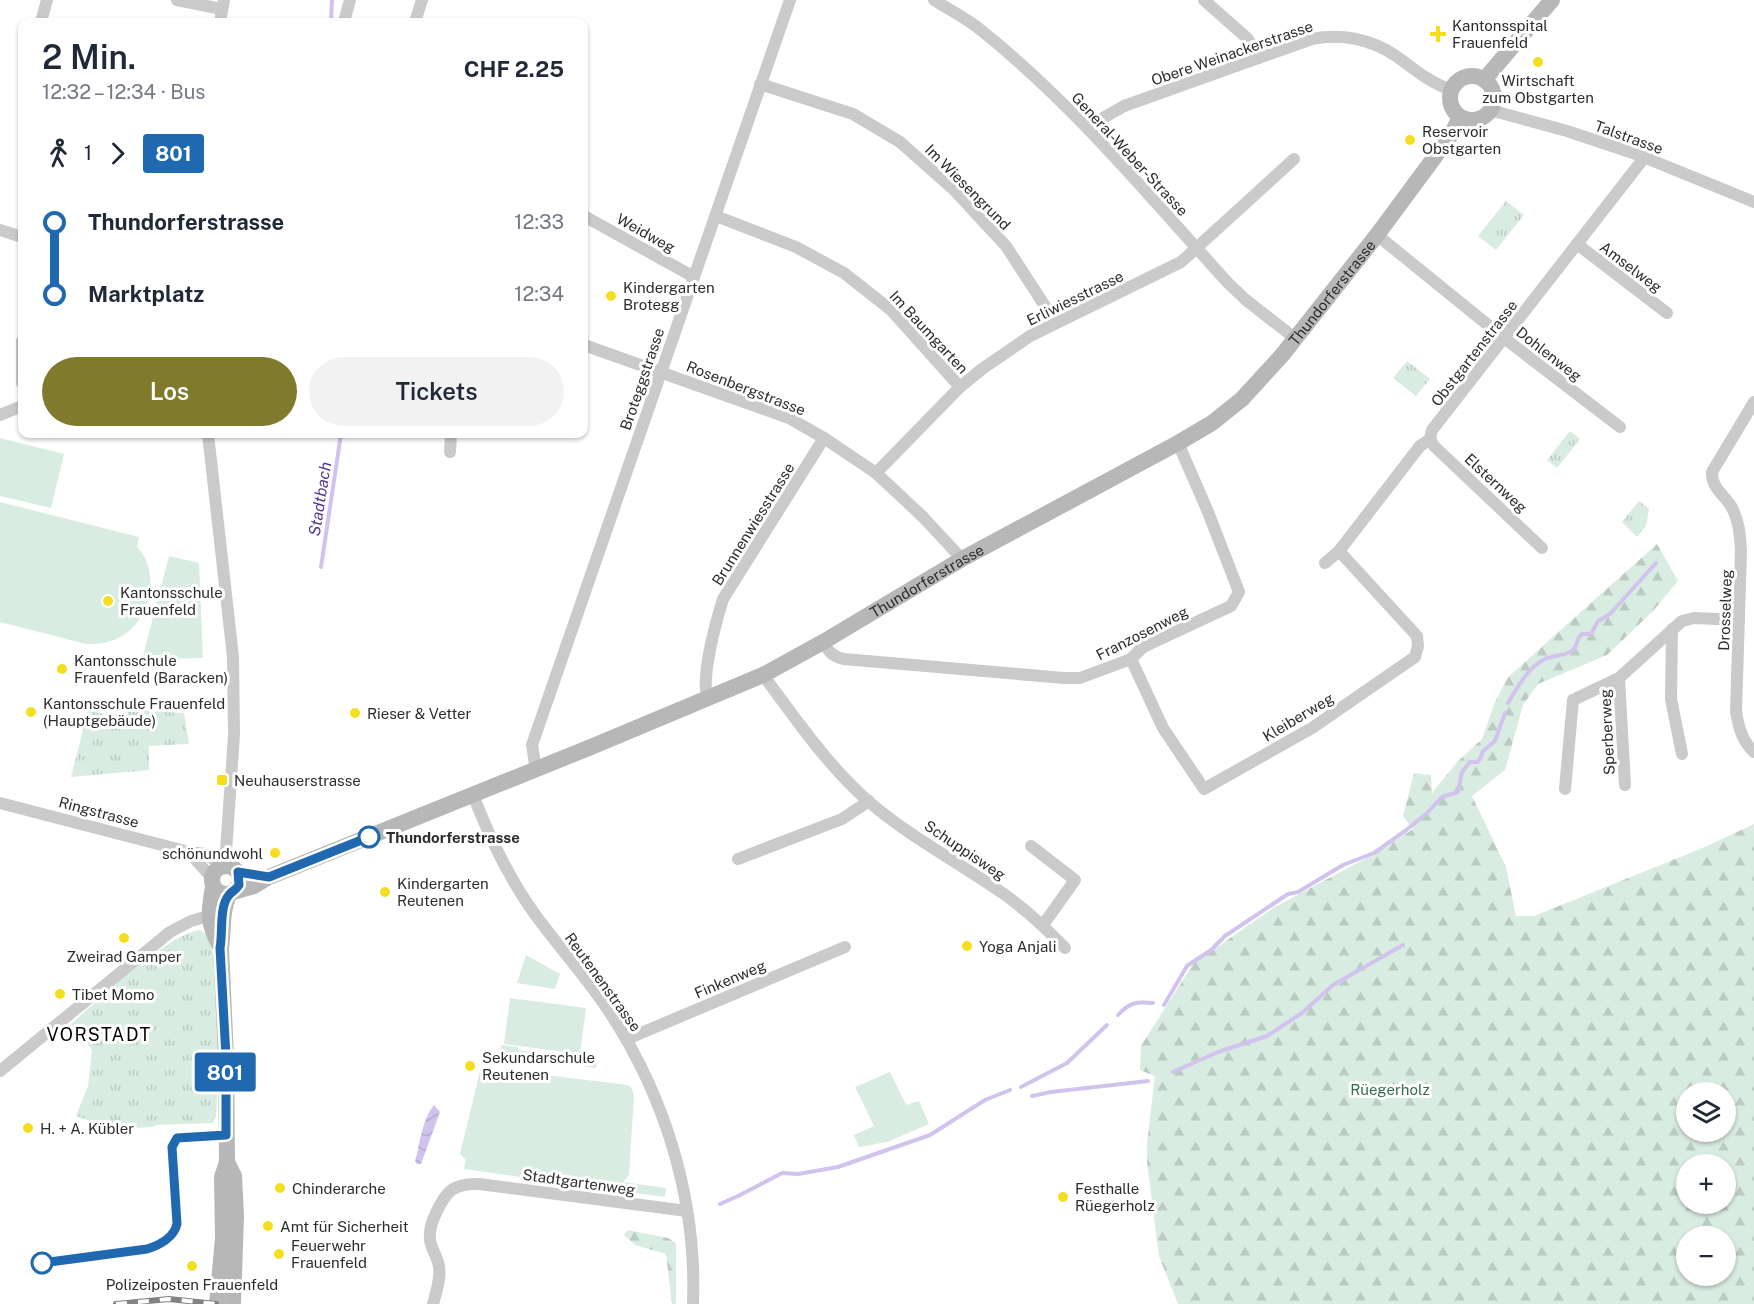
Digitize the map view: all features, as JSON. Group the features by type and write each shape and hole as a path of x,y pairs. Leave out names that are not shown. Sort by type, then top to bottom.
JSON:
{"street":[{"path":"42,18 47,0"},
{"path":"177,0 223,5"},
{"path":"345,18 350,0"},
{"path":"416,18 422,0"},
{"name":"Broteggstrasse","path":"536,770 532,745 790,0"},
{"name":"General-Weber-Strasse","path":"934,0 975,26 1015,59 1090,130 1246,300 1296,339"},
{"path":"1204,0 1248,39 1259,58"},
{"path":"1484,80 1552,0"},
{"name":"Obere Weinackerstrasse","path":"1090,130 1114,111 1311,39 1327,36 1365,41 1394,54 1424,77 1452,90"},
{"path":"1470,76 1484,80 1489,85 1493,97 1490,110 1480,118 1460,117 1452,108 1450,96 1452,90 1458,82 1470,76"},
{"name":"Im Wiesengrund","path":"760,84 853,114 900,142 953,189 1006,246 1056,323"},
{"name":"Talstrasse","path":"1490,110 1567,131 1644,158 1754,202"},
{"name":"Thundorferstrasse","path":"222,888 254,886 269,877 708,700 763,675 962,559 1212,423 1242,399 1296,339 1451,135 1460,117"},
{"name":"Obstgartenstrasse","path":"1325,562 1339,551 1420,446 1430,439 1432,430 1644,158"},
{"name":"Erliwiesstrasse","path":"876,473 960,387 1008,350 1056,323 1181,262 1294,159"},
{"name":"Im Baumgarten","path":"716,216 796,247 844,273 891,310 960,387"},
{"name":"Weidweg","path":"588,218 694,277"},
{"path":"0,230 18,236"},
{"name":"Dohlenweg","path":"1377,234 1504,338 1620,427"},
{"name":"Amselweg","path":"1577,244 1667,313"},
{"name":"Rosenbergstrasse","path":"588,346 789,418 876,473 923,517 962,559"},
{"name":"Drosselweg","path":"1754,402 1712,472 1715,485 1731,507 1739,526 1742,550 1736,712 1740,731 1747,746 1754,752"},
{"path":"0,415 18,408"},
{"path":"208,438 233,657 234,735 226,841 231,869 239,885 222,888"},
{"path":"450,452 451,438"},
{"name":"Brunnenwiesstrasse","path":"708,700 705,684 716,620 723,599 824,438"},
{"name":"Elsternweg","path":"1430,439 1434,446 1542,548"},
{"name":"Franzosenweg","path":"823,642 830,653 844,659 1080,678 1131,658 1142,648 1158,639 1231,606 1239,592 1178,443"},
{"name":"Kleiberweg","path":"1131,658 1163,728 1204,789 1312,728 1415,657 1418,646 1417,636 1339,551"},
{"name":"Sperberweg","path":"1565,789 1573,700 1619,678 1682,621 1695,618 1739,620"},
{"path":"1672,629 1671,699 1682,754"},
{"name":"Schuppisweg","path":"763,675 826,756 869,801 928,844 995,887 1043,925 1065,948"},
{"name":"Sperberweg","path":"1619,678 1625,785"},
{"name":"Reutenenstrasse","path":"473,795 500,855 527,902 585,977 627,1039 646,1076 667,1129 683,1184 692,1263 693,1304"},
{"path":"738,859 842,819 869,801"},
{"name":"Ringstrasse","path":"0,803 189,852 205,854 231,869"},
{"path":"205,854 226,841"},
{"path":"1031,846 1075,880 1043,925"},
{"path":"189,852 222,888"},
{"path":"217,1304 223,1238 222,1177 227,1162 226,1057 220,948 223,935 216,914 222,888 216,869 231,869 269,877"},
{"path":"0,1071 170,932 190,921 216,914"},
{"name":"Finkenweg","path":"627,1039 845,946"},
{"path":"227,1162 234,1176 236,1216 233,1304"},
{"name":"Stadtgartenweg","path":"433,1304 439,1266 430,1242 432,1222 444,1196 453,1189 466,1184 556,1192 687,1211"}],"green space":[{"path":"1506,201 1524,215 1496,250 1478,236"},
{"path":"1407,361 1430,379 1416,396 1393,378"},
{"path":"1570,431 1580,439 1557,468 1547,460"},
{"path":"0,438 64,454 51,508 0,496"},
{"path":"1639,501 1649,509 1646,526 1637,537 1622,522"},
{"path":"0,502 139,537 137,547 149,569 150,582 146,607 132,628 113,640 86,644 0,622"},
{"name":"Rüegerholz","path":"1657,544 1678,581 1653,611 1607,655 1538,684 1523,705 1505,770 1472,796 1506,867 1516,916 1534,916 1705,847 1754,824 1754,1304 1178,1304 1159,1256 1147,1163 1147,1143 1155,1076 1140,1070 1141,1046 1193,964 1273,908 1376,853 1413,829 1403,816 1414,773 1431,775 1432,793 1458,761 1482,739 1495,702 1508,677"},
{"path":"169,556 199,563 203,658 157,659 143,656"},
{"path":"88,710 126,720 128,710 184,713 189,744 149,746 149,770 71,777"},
{"path":"200,930 209,936 216,966 219,1061 216,1117 213,1123 110,1129 76,1116 88,1086 92,1050 71,1024 153,955 187,934"},
{"path":"526,955 560,974 555,989 517,983"},
{"path":"510,998 586,1008 580,1054 504,1044"},
{"path":"501,1045 518,1047 518,1050 597,1061 596,1068 518,1057 517,1060 500,1057"},
{"path":"481,1067 631,1087 634,1096 629,1175 623,1182 666,1188 665,1197 464,1169 466,1160 460,1154"},
{"path":"890,1072 906,1105 919,1101 929,1124 887,1142 859,1147 854,1135 874,1126 855,1087"},
{"path":"628,1230 668,1238 676,1243 676,1304 672,1304 666,1254 635,1245 624,1235"}],"water":[{"path":"434,1105 440,1112 421,1164 417,1164 415,1162 424,1124"}],"waterway":[{"name":"Stadtbach","path":"331,18 332,0"},
{"name":"Stadtbach","path":"321,567 340,438"},
{"path":"1508,703 1533,667 1545,659 1573,650 1580,636 1591,634 1598,621 1610,614 1656,563"},
{"path":"1164,1005 1187,966 1211,950 1225,936 1288,894 1298,892 1343,865 1374,853 1427,813 1442,797 1458,792 1462,772 1470,762 1477,762 1483,751 1495,741 1505,713"},
{"path":"1173,1072 1218,1052 1267,1036 1302,1013 1333,985 1403,945"},
{"path":"1118,1015 1133,1004 1153,1003"},
{"path":"1021,1087 1067,1063 1107,1025"},
{"path":"1032,1096 1148,1081"},
{"path":"720,1204 782,1173 798,1174 838,1167 930,1135 985,1100 1010,1090"}],"railway":[{"path":"116,1304 169,1299 216,1304"}],"bus line":[{"name":"801","path":"42,1263 147,1249 156,1246 175,1231 177,1224 172,1147 177,1138 226,1135 226,1057 220,948 223,935 223,912 229,894 239,885 238,872 269,877 369,837"}],"place":[{"name":"Kantonsspital Frauenfeld","path":"1438,34"},
{"name":"Wirtschaft zum Obstgarten","path":"1538,62"},
{"name":"Reservoir Obstgarten","path":"1410,140"},
{"name":"Kindergarten Brotegg","path":"611,296"},
{"name":"Kantonsschule Frauenfeld","path":"108,601"},
{"name":"Kantonsschule Frauenfeld (Baracken)","path":"62,669"},
{"name":"Kantonsschule Frauenfeld (Hauptgebäude)","path":"31,712"},
{"name":"Rieser & Vetter","path":"355,713"},
{"name":"Neuhauserstrasse","path":"222,780"},
{"name":"Thundorferstrasse","path":"369,837"},
{"name":"schönundwohl","path":"275,853"},
{"name":"Kindergarten Reutenen","path":"385,892"},
{"name":"Zweirad Gamper","path":"124,938"},
{"name":"Yoga Anjali","path":"967,946"},
{"name":"Tibet Momo","path":"60,994"},
{"name":"Sekundarschule Reutenen","path":"470,1066"},
{"name":"H. + A. Kübler","path":"28,1128"},
{"name":"Chinderarche","path":"280,1188"},
{"name":"Festhalle Rüegerholz","path":"1063,1197"},
{"name":"Amt für Sicherheit","path":"268,1226"},
{"name":"Feuerwehr Frauenfeld","path":"279,1254"},
{"name":"Polizeiposten Frauenfeld","path":"192,1266"}],"district":[{"name":"VORSTADT","path":"99,1034"}]}
